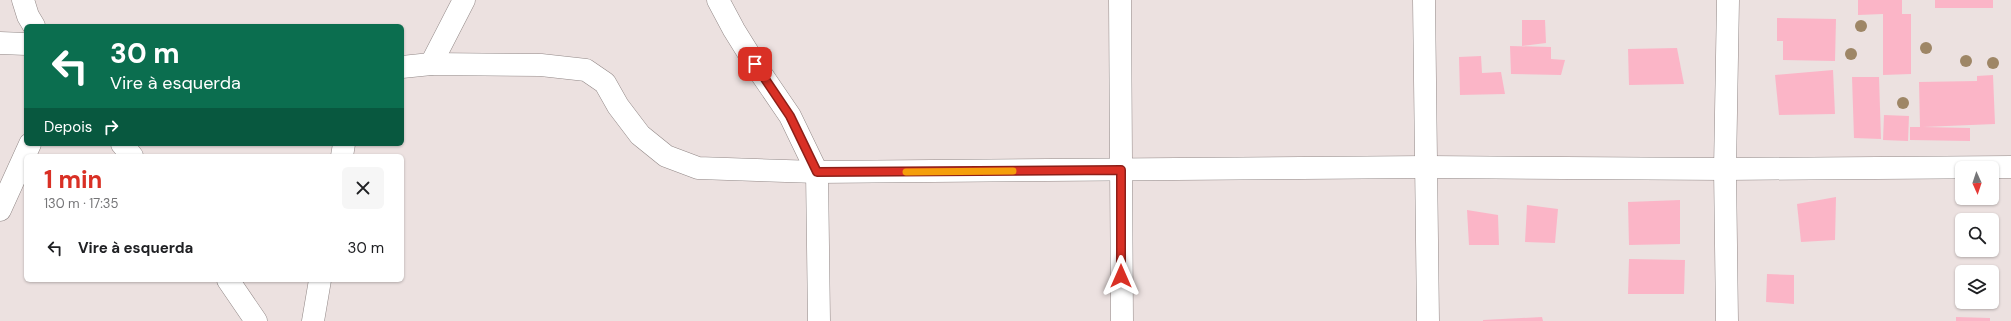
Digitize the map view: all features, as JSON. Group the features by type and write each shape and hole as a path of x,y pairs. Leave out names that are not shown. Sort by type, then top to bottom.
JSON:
{"street":[{"path":"22,0 33,24"},
{"path":"431,64 464,0"},
{"path":"718,0 754,62 790,116 817,172 819,321"},
{"path":"1120,0 1122,321"},
{"path":"1424,0 1428,321"},
{"path":"1727,321 1725,170 1728,0"},
{"path":"0,43 24,44"},
{"path":"404,67 431,64 541,65 586,70 605,83 618,106 640,135 666,156 698,168 817,172 1427,167 1725,170 2011,167"},
{"path":"124,146 130,154"},
{"path":"0,210 24,157"},
{"path":"229,282 256,321"},
{"path":"314,321 320,282"}],"building":[{"path":"1858,0 1902,0 1902,14 1911,14 1911,74 1883,75 1883,14 1858,15"},
{"path":"1935,0 1993,0 1993,8 1935,8"},
{"path":"1777,18 1836,19 1835,61 1783,60 1783,41 1777,41"},
{"path":"1522,20 1545,20 1546,43 1522,46"},
{"path":"1510,46 1551,47 1551,59 1565,60 1561,75 1511,74"},
{"path":"1677,48 1684,84 1629,85 1628,49"},
{"path":"1481,56 1482,73 1501,72 1505,94 1460,95 1459,57"},
{"path":"1833,70 1835,114 1779,115 1775,75"},
{"path":"1993,75 1995,124 1923,127 1970,128 1970,141 1910,140 1910,127 1920,127 1919,82 1977,81 1977,76"},
{"path":"1852,77 1879,77 1881,139 1854,138"},
{"path":"1884,115 1909,116 1908,141 1883,140"},
{"path":"1836,197 1835,240 1801,242 1797,204"},
{"path":"1680,200 1680,244 1629,245 1628,202"},
{"path":"1527,205 1558,209 1555,243 1525,242"},
{"path":"1467,210 1498,215 1499,245 1469,245"},
{"path":"1629,259 1685,260 1684,294 1628,294"},
{"path":"1767,274 1794,275 1794,304 1766,302"},
{"path":"1542,317 1543,321 1483,321 1483,320"},
{"path":"1956,317 1990,318 1990,321 1956,321"}],"slow traffic":[{"path":"906,172 1013,171"}],"route":[{"path":"755,64 790,116 817,172 1121,170 1121,276"}]}
